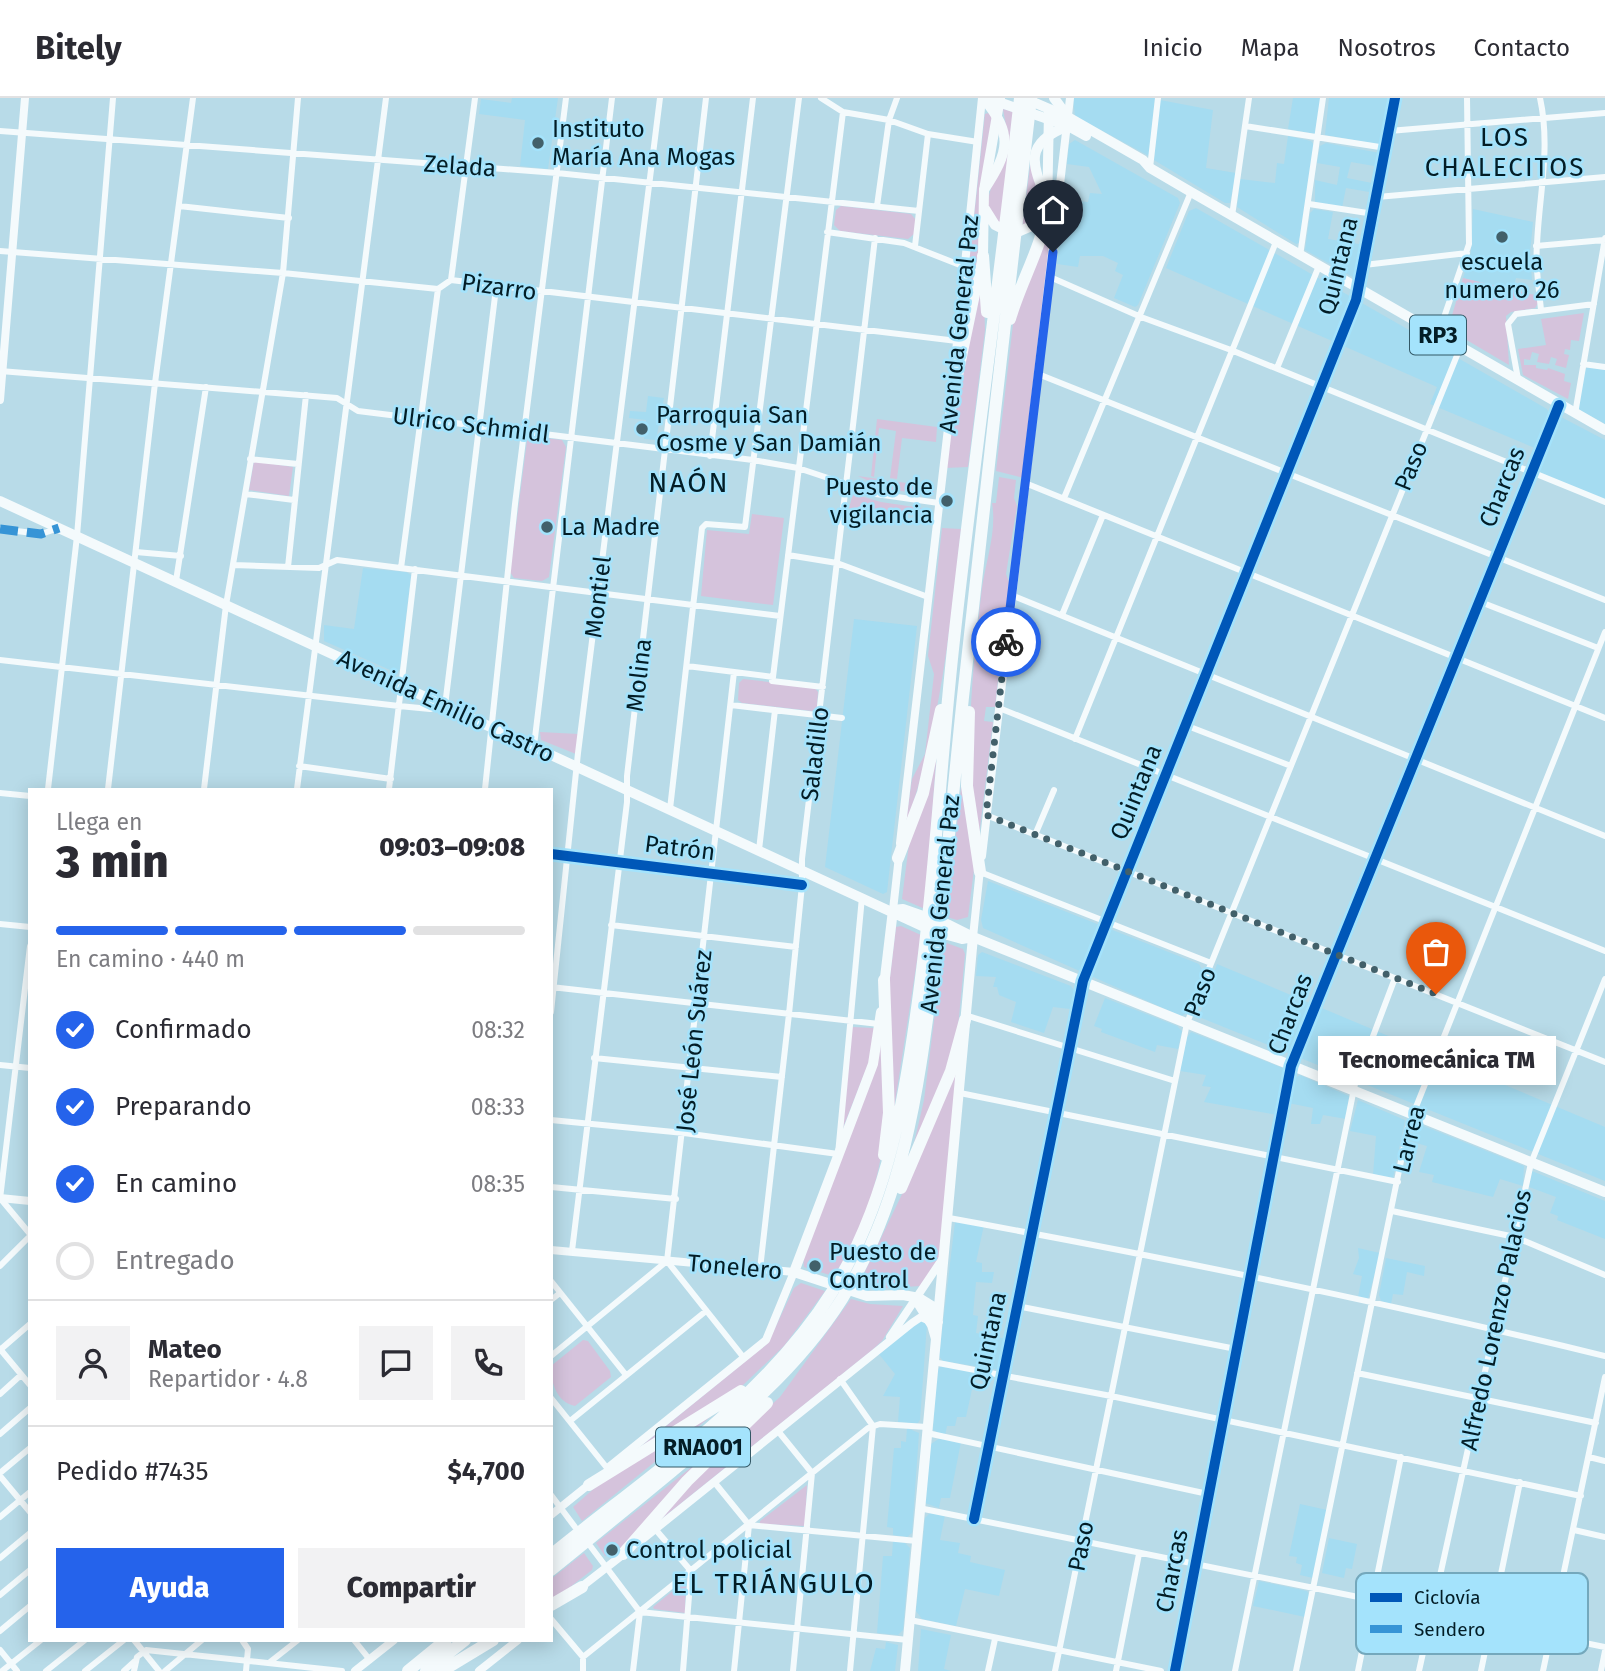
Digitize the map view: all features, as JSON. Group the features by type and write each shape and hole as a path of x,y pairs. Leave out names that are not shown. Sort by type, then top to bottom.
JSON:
{"highway":[{"name":"Avenida General Paz","path":"1021,98 1023,128"},
{"name":"Avenida General Paz","path":"936,901 953,648 1023,128 1031,98"},
{"path":"995,347 1043,231 1047,206"},
{"path":"984,256 995,347"},
{"name":"Avenida General Paz","path":"553,1554 586,1534 801,1346 879,1228 910,1130 970,633 995,347"},
{"path":"970,633 967,779 980,872"},
{"path":"898,858 923,793 953,648"},
{"name":"Avenida General Paz","path":"847,1278 874,1207 898,1126 930,952"},
{"path":"874,1207 889,1113 884,980"},
{"path":"879,1228 900,1191 948,1078 965,1017"},
{"path":"589,1485 740,1392 801,1346"},
{"path":"623,1554 654,1526 704,1463 771,1398 801,1346"},
{"name":"Avenida General Paz","path":"553,1568 573,1544"},
{"path":"553,1604 582,1587"},
{"path":"405,1671 433,1642"},
{"path":"405,1671 443,1642"},
{"path":"426,1671 462,1642"},
{"path":"442,1671 490,1642"}],"main road":[{"path":"984,98 1068,122"},
{"path":"984,98 1003,124 1006,140 1002,158 984,196 991,222 1000,230 1013,234 1034,225 1047,206 1053,98"},
{"path":"950,414 984,256 984,196 1000,98"},
{"path":"1021,98 1068,122"},
{"path":"1053,98 1068,122"},
{"path":"1047,206 1037,175 1035,151 1046,135 1068,122"},
{"name":"RP3","path":"1068,122 1605,430"},
{"name":"Avenida Emilio Castro","path":"0,501 77,536 135,557 226,605 715,831 893,910 902,919 923,921"},
{"name":"Avenida General Paz","path":"794,1272 873,1064 893,910"},
{"path":"945,928 1605,1192"},
{"name":"Avenida General Paz","path":"934,1322 949,1218 973,937"},
{"name":"Tonelero","path":"794,1272 867,1296 903,1295 915,1298"},
{"path":"905,1671 936,1339 934,1322 915,1298"}],"street":[{"path":"0,400 25,98"},
{"path":"48,788 77,536 113,98"},
{"path":"108,788 155,383 193,98"},
{"path":"204,788 226,605 283,273 298,98"},
{"path":"297,788 386,98"},
{"path":"451,280 475,98"},
{"path":"485,788 506,581 566,98"},
{"path":"534,746 612,98"},
{"name":"Montiel","path":"553,987 570,856 598,591 660,98"},
{"name":"Molina","path":"572,1251 620,861 706,98"},
{"path":"710,456 744,193 753,98"},
{"path":"670,809 703,524 745,527 799,98"},
{"path":"821,98 843,112 889,120 928,134 978,142"},
{"path":"877,206 889,120 897,98"},
{"name":"Avenida General Paz","path":"893,910 984,98"},
{"name":"Avenida General Paz","path":"973,937 1070,98"},
{"path":"1150,168 1158,98"},
{"path":"1232,216 1249,98"},
{"path":"1300,256 1323,98"},
{"name":"Quintana","path":"974,1519 1083,981 1359,289 1395,98"},
{"path":"1438,335 1467,253 1467,98"},
{"path":"1540,98 1545,117 1544,184 1536,246 1541,310"},
{"path":"823,687 772,681 843,112"},
{"path":"1389,131 1605,113"},
{"path":"1245,125 1386,148"},
{"name":"Zelada","path":"0,131 556,173 919,211"},
{"path":"915,246 928,134"},
{"path":"1377,197 1605,177"},
{"path":"1064,498 1191,192"},
{"path":"1309,204 1374,214"},
{"path":"179,206 289,218"},
{"path":"827,232 915,246 965,267"},
{"name":"Saladillo","path":"760,1269 789,1014 802,869 875,238"},
{"path":"1536,246 1605,239 1601,275 1574,414"},
{"path":"1075,739 1276,242"},
{"name":"Pizarro","path":"0,251 283,273 438,289 451,280 496,288 957,341"},
{"path":"1364,265 1467,253"},
{"path":"1277,368 1319,266"},
{"path":"1050,277 1141,317 1277,368 1605,502"},
{"path":"0,660 399,706 430,709 445,706 496,288"},
{"path":"401,568 438,289"},
{"path":"1518,381 1508,324 1511,317 1541,310 1594,304"},
{"name":"Paso","path":"1055,1671 1187,1023 1460,348"},
{"path":"1583,364 1605,367"},
{"name":"Ulrico Schmidl","path":"1,371 262,389 337,398 358,411 753,460 798,468 876,494 939,503"},
{"path":"1038,374 1605,600"},
{"path":"176,581 206,387"},
{"path":"288,567 306,395"},
{"name":"Charcas","path":"1175,1671 1291,1066 1559,405"},
{"path":"250,459 298,464"},
{"path":"1025,483 1605,718"},
{"path":"245,494 294,500"},
{"path":"1062,615 1103,514"},
{"path":"0,529 41,534 59,528"},
{"path":"788,555 837,563 928,597"},
{"path":"135,557 181,556"},
{"path":"233,565 319,568 337,560 552,585 780,616"},
{"path":"389,788 415,569"},
{"path":"1012,595 1605,836"},
{"path":"1478,601 1598,648"},
{"name":"Larrea","path":"1297,1671 1412,1114 1605,632"},
{"path":"687,666 773,677"},
{"name":"José León Suárez","path":"667,1261 684,1133 734,672"},
{"path":"731,705 842,718"},
{"path":"999,708 1605,951"},
{"path":"759,850 775,710"},
{"path":"1185,725 1291,766"},
{"path":"299,766 391,779"},
{"path":"1035,835 1054,790"},
{"path":"0,793 28,796"},
{"path":"986,815 1605,1062"},
{"name":"Patrón","path":"553,854 802,885"},
{"path":"980,872 1211,963"},
{"path":"553,1120 684,1133 838,1154 862,897"},
{"path":"0,924 28,927"},
{"path":"611,925 796,947"},
{"path":"28,965 0,1198 28,1233"},
{"path":"1236,1671 1354,1091 1395,978"},
{"name":"Alfredo Lorenzo Palacios","path":"1440,1573 1531,1163 1605,979"},
{"path":"553,987 879,1024"},
{"path":"965,1017 1175,1081"},
{"path":"594,1058 782,1077"},
{"path":"0,1065 28,1068"},
{"path":"960,1093 1398,1182"},
{"path":"553,1187 676,1199"},
{"path":"0,1198 28,1201"},
{"path":"1392,1211 1515,1237 1605,1275"},
{"path":"949,1218 1140,1254 1493,1328 1605,1356"},
{"path":"0,1266 28,1237"},
{"name":"Tonelero","path":"553,1250 794,1272"},
{"name":"Avenida General Paz","path":"888,1342 945,1255"},
{"path":"553,1354 667,1261 744,1358"},
{"name":"Avenida General Paz","path":"553,1513 768,1338 794,1272"},
{"path":"553,1284 626,1375"},
{"path":"553,1298 560,1293"},
{"path":"1017,1306 1236,1349"},
{"path":"570,1421 706,1311"},
{"path":"683,1671 691,1570 654,1526 715,1483 840,1379 918,1319 924,1317 934,1322"},
{"path":"28,1326 0,1350 28,1383"},
{"path":"933,1362 1111,1396 1581,1496"},
{"path":"1357,1373 1596,1423"},
{"path":"0,1394 21,1375"},
{"path":"1564,1573 1605,1377"},
{"path":"840,1379 873,1426 850,1671"},
{"path":"553,1400 607,1468"},
{"path":"0,1434 28,1410"},
{"path":"583,1657 873,1426 927,1430 1096,1472 1208,1494"},
{"path":"778,1431 812,1473 793,1671"},
{"path":"28,1450 0,1474 28,1510"},
{"path":"1377,1573 1401,1457"},
{"path":"1589,1457 1605,1461"},
{"path":"1502,1573 1520,1482"},
{"path":"715,1483 749,1525 734,1671"},
{"path":"0,1517 28,1494"},
{"path":"553,1497 586,1534 606,1567 640,1612 633,1671"},
{"path":"919,1508 1356,1597"},
{"path":"749,1525 917,1541"},
{"path":"1574,1530 1605,1537"},
{"path":"0,1558 28,1535"},
{"path":"553,1611 623,1554"},
{"path":"1116,1671 1139,1554"},
{"path":"0,1595 28,1572"},
{"path":"0,1631 28,1608"},
{"path":"640,1612 908,1640"},
{"path":"910,1620 1161,1671"},
{"path":"553,1621 583,1657 583,1671"},
{"path":"988,1671 995,1639"},
{"path":"2,1671 38,1642"},
{"path":"46,1671 82,1642"},
{"path":"85,1671 121,1642"},
{"path":"135,1642 159,1671"},
{"path":"164,1671 199,1642"},
{"path":"243,1642 247,1649 246,1671"},
{"path":"270,1662 295,1642"},
{"path":"356,1642 370,1660"},
{"path":"355,1671 392,1642"},
{"path":"483,1670 516,1642"},
{"path":"1601,1671 1605,1649"},
{"path":"0,1650 17,1671"},
{"path":"142,1651 342,1671"},
{"path":"124,1671 142,1651"},
{"path":"134,1671 135,1661"}],"shaded area":[{"name":"Instituto María Ana Mogas","path":"512,98 558,98 548,169 520,166 525,120 479,114 481,99 511,103"},
{"path":"1073,98 1155,98 1149,156 1075,116"},
{"path":"1293,98 1321,98 1315,134 1288,129"},
{"path":"1329,98 1392,98 1383,145 1325,135"},
{"path":"1160,100 1213,110 1206,168 1236,173 1230,203 1225,203 1154,160"},
{"path":"1003,109 1013,112 1000,226 988,208 988,199 1007,131"},
{"path":"988,113 994,118 979,206 979,251 960,348 985,114"},
{"path":"1288,136 1311,141 1314,145 1299,243 1296,244 1237,207 1240,179 1275,183 1277,163 1284,164"},
{"path":"1075,140 1178,198 1180,203 1135,307 1114,298 1123,275 1115,271 1118,263 1103,256 1080,256 1078,267 1057,264 1064,200 1088,202 1090,193 1102,194 1089,167 1067,164 1069,144"},
{"path":"1326,143 1380,153 1380,167 1351,162 1347,178 1377,184 1375,193 1346,188 1342,208 1315,202 1315,180 1337,185 1340,167 1317,163 1320,146"},
{"path":"1031,159 1038,191 1038,207 1033,222 1022,228"},
{"path":"841,206 911,214 916,220 914,234 908,239 840,231 834,225 836,210"},
{"path":"1196,208 1547,409 1550,415 1537,449 1430,404 1437,387 1166,268 1189,211"},
{"path":"1314,209 1333,212 1328,239 1365,245 1358,280 1305,250 1310,213"},
{"name":"escuela numero 26","path":"1473,209 1533,222 1530,253 1532,280 1516,278 1513,290 1463,278 1471,252"},
{"path":"1053,218 1024,478 996,471 1013,324"},
{"path":"983,272 985,330 968,467 945,468 952,414"},
{"path":"1463,278 1535,295 1538,303 1535,308 1511,312 1506,316 1509,365 1448,329"},
{"path":"1584,313 1579,341 1571,340 1570,350 1565,349 1564,354 1569,355 1566,368 1555,365 1557,359 1551,357 1549,364 1537,362 1539,354 1532,352 1530,360 1524,359 1524,365 1536,365 1536,368 1548,368 1565,374 1564,381 1571,383 1568,399 1523,375 1518,349 1546,345 1541,319"},
{"path":"1589,367 1605,370 1605,424 1578,409 1585,369"},
{"path":"648,396 664,398 656,440 644,439 646,420 629,418 630,411 646,412"},
{"path":"1561,417 1605,440 1605,501 1537,471 1555,419"},
{"path":"877,419 937,427 936,442 902,438 897,479 890,478 896,431 879,428 874,477 871,476"},
{"path":"534,437 562,440 566,447 549,577 542,581 514,578 510,572 527,441"},
{"path":"254,461 293,467 289,496 249,490"},
{"path":"858,476 934,487 934,492 930,495 886,489"},
{"path":"999,477 1016,480 1014,498 1017,506 1006,574 1009,582 995,707 986,707 984,721 993,722 979,836 971,776 971,712 982,588 992,535 992,503 996,503"},
{"path":"853,494 881,502 928,509 930,517 849,508"},
{"path":"752,514 784,518 773,605 701,596 707,530 749,534"},
{"path":"942,528 961,529 953,605 927,754 905,827 912,779 925,754 934,674 928,656"},
{"path":"363,568 406,572 411,575 400,669 397,673 324,641 324,625 354,629"},
{"path":"854,619 917,626 887,892 883,894 825,867"},
{"path":"743,679 814,687 818,692 817,707 812,711 742,703 738,700 739,683"},
{"path":"540,732 579,734 576,754 541,740"},
{"path":"937,750 925,909 902,899 910,836"},
{"path":"965,751 974,869 968,917 957,920 947,917"},
{"path":"988,881 1199,964 1204,973 1189,1012 1181,1016 983,928 981,920"},
{"path":"901,926 921,935 891,1128 888,993 896,927"},
{"path":"944,942 963,949 965,954 957,1038 951,1061 912,1152 924,1100"},
{"path":"982,952 1071,986 1075,992 1070,1009 1053,1007 1044,1033 1011,1022 1016,1002 999,995 997,987 993,987 996,977 976,976 978,955"},
{"path":"1217,964 1605,1127 1605,1181 1199,1017"},
{"path":"1105,998 1177,1026 1182,1031 1178,1049 1157,1045 1155,1052 1101,1032 1102,1029 1094,1026"},
{"path":"852,1027 874,1028 872,1054 841,1133"},
{"path":"1191,1032 1283,1068 1287,1075 1277,1115 1204,1102 1211,1087 1202,1086 1206,1075 1180,1071 1187,1037"},
{"path":"882,1035 886,1110 878,1171 861,1227 833,1276 804,1267 803,1256"},
{"path":"958,1062 942,1253 921,1286 886,1288 859,1284 915,1167"},
{"path":"1300,1075 1349,1096 1346,1119 1323,1115 1320,1124 1311,1124 1313,1108 1288,1103 1293,1079"},
{"path":"1358,1100 1405,1120 1393,1178 1373,1175 1376,1136 1350,1131"},
{"path":"1416,1123 1524,1166 1523,1186 1500,1179 1493,1197 1432,1182 1434,1175 1419,1172 1427,1146 1409,1141"},
{"path":"1532,1171 1605,1201 1605,1239 1557,1220 1558,1216 1550,1213 1556,1197 1529,1187"},
{"path":"955,1222 984,1225 976,1262 982,1263 982,1272 994,1272 992,1283 976,1282 973,1315 978,1316 976,1333 1007,1339 1000,1370 943,1361 939,1356"},
{"path":"1358,1248 1380,1253 1368,1299 1358,1297 1362,1276 1353,1274 1359,1258"},
{"path":"1386,1258 1425,1266 1424,1276 1407,1272 1403,1295 1393,1294 1391,1304 1381,1301 1379,1295"},
{"path":"801,1283 825,1291 784,1346 742,1386 640,1447 768,1343 794,1288"},
{"path":"851,1299 870,1304 903,1306 882,1341 871,1351 659,1521 707,1463 780,1397"},
{"path":"921,1320 927,1324 920,1420 917,1424 898,1422 900,1397 883,1396 895,1374 878,1353"},
{"path":"583,1340 588,1341 610,1371 611,1377 575,1406 559,1396 553,1382 553,1364"},
{"path":"941,1366 976,1371 966,1417 957,1417 955,1426 947,1426 945,1436 933,1430 937,1370"},
{"path":"715,1413 582,1521 573,1507 598,1485"},
{"path":"907,1428 919,1433 912,1533 907,1537 893,1535 893,1528 887,1527 894,1448 901,1448 901,1441 906,1442"},
{"path":"940,1438 961,1442 950,1498 941,1498 939,1508 925,1503 931,1444"},
{"path":"708,1454 642,1529 614,1553 605,1556 596,1543"},
{"path":"807,1485 805,1526 760,1524 760,1521"},
{"path":"1300,1504 1327,1510 1313,1578 1300,1575 1302,1565 1296,1563 1297,1557 1289,1556"},
{"path":"930,1513 945,1515 940,1540 960,1543 958,1553 971,1556 970,1562 1005,1570 999,1596 965,1589 956,1626 922,1619 916,1611 925,1518"},
{"path":"1329,1538 1357,1544 1352,1569 1346,1568 1344,1578 1322,1573"},
{"path":"893,1541 904,1542 910,1548 903,1630 898,1635 877,1633 883,1556 892,1556"},
{"path":"584,1553 593,1566 592,1570 553,1600 553,1577"},
{"path":"686,1580 685,1613 654,1609 653,1607"},
{"path":"1259,1581 1307,1591 1309,1595 1305,1617 1253,1606"},
{"path":"921,1629 951,1635 944,1669 951,1671 918,1671"},
{"path":"886,1642 898,1645 895,1671 870,1671 876,1648 885,1649"}],"marked path":[{"path":"0,529 41,534 59,528"}],"cycle path":[{"path":"974,1519 1083,981 1356,300 1395,98"},
{"path":"1175,1671 1291,1066 1559,405"},
{"path":"553,854 802,885"}],"way so far":[{"path":"1006,642 986,815 1436,994"}],"place":[{"name":"Instituto María Ana Mogas","path":"538,143"},
{"name":"escuela numero 26","path":"1502,237"},
{"name":"Parroquia San Cosme y San Damián","path":"642,429"},
{"name":"Puesto de vigilancia","path":"947,501"},
{"name":"La Madre","path":"547,527"},
{"name":"Tecnomecánica TM","path":"1436,994"},
{"name":"Puesto de Control","path":"815,1266"},
{"name":"Control policial","path":"612,1550"}],"district":[{"name":"LOS CHALECITOS","path":"1505,152"},
{"name":"NAÓN","path":"689,482"},
{"name":"EL TRIÁNGULO","path":"774,1583"}],"route":[{"path":"1006,642 1053,252"}]}
